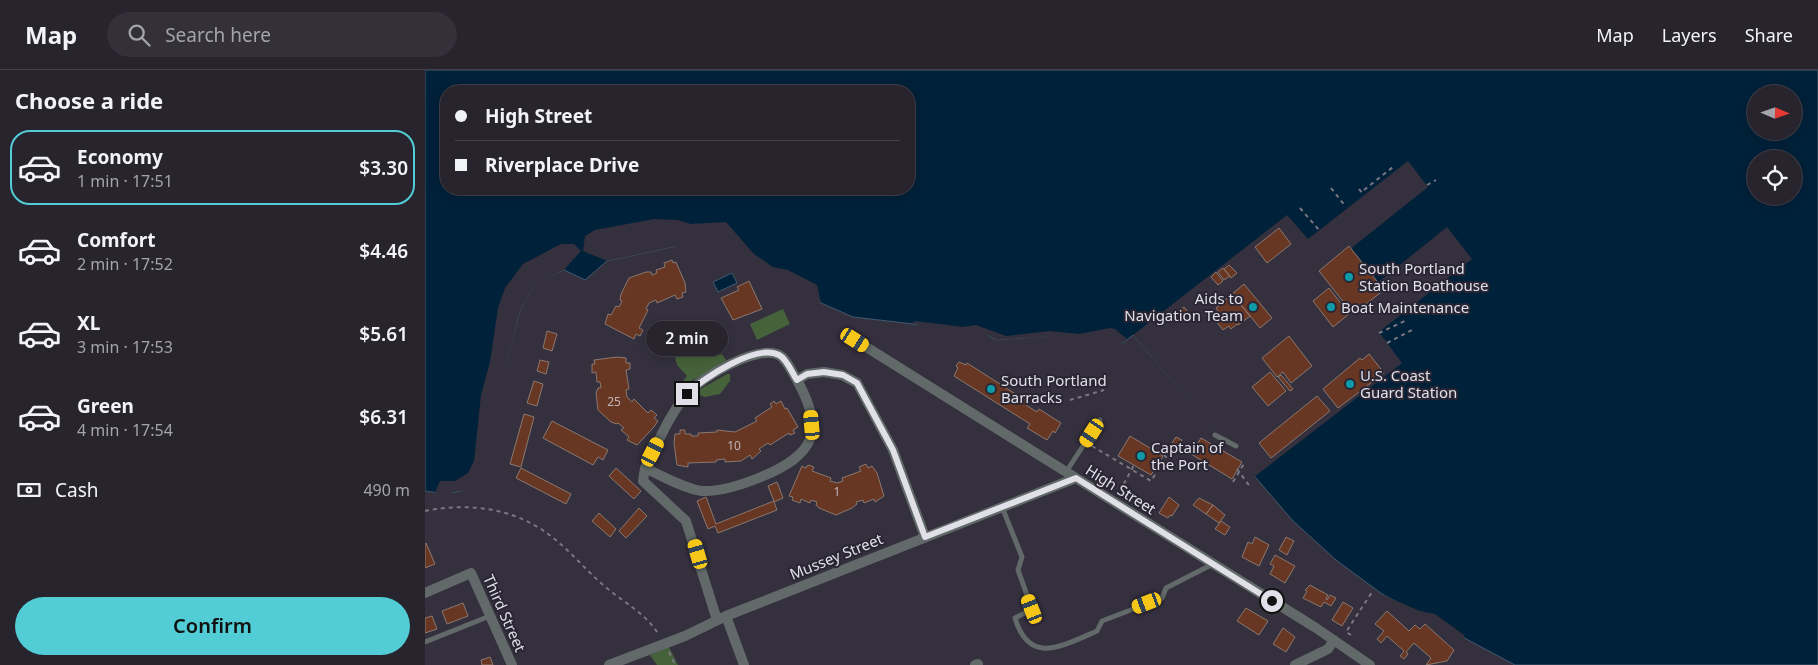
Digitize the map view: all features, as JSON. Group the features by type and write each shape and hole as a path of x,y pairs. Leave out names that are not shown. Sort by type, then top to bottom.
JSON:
{"street":[{"name":"High Street","path":"855,340 1334,640 1370,665"},
{"path":"645,468 702,491 746,483 783,468 794,461 805,449 811,434 811,413 797,380 781,356 772,352 761,352 698,383 676,409 645,468 643,481 687,521 722,618 744,665"},
{"path":"797,380 807,374 824,372 843,375 857,383 893,450 925,537"},
{"name":"Mussey Street","path":"609,665 665,644 722,618 1076,478"},
{"name":"Third Street","path":"425,593 471,573 512,665"},
{"path":"1295,665 1328,649 1334,640"}],"lane":[{"path":"1066,472 1100,420"},
{"path":"1215,435 1236,446"},
{"path":"1002,507 1022,557 1018,570 1032,609 1015,618 1019,636 1026,645 1034,649 1048,652 1097,631 1102,621 1162,598 1166,588 1213,564"},
{"path":"425,642 491,616"}],"path":[{"path":"1359,189 1363,193 1393,167"},
{"path":"1427,185 1436,180"},
{"path":"1331,188 1347,207"},
{"path":"1300,208 1319,230"},
{"path":"1379,333 1407,320"},
{"path":"1387,343 1412,330"},
{"path":"1070,400 1104,390"},
{"path":"1092,446 1119,464 1132,469 1151,481 1166,456 1164,455"},
{"path":"1233,482 1238,470 1245,462"},
{"path":"1119,491 1134,465"},
{"path":"1238,470 1251,488"},
{"path":"425,512 480,506 505,513 532,524 552,536 603,585 640,613 655,628 675,665"},
{"path":"1351,635 1346,632 1371,592"}],"green space":[{"path":"783,309 790,324 757,340 750,324"},
{"path":"693,335 706,341 714,357 722,354 726,360 724,363 684,385 682,382 687,376 677,365 674,352 680,341"},
{"path":"730,374 730,381 720,394 705,397 697,394 697,391"},
{"path":"669,647 678,665 657,665 650,655"}],"water":[{"path":"425,70 1818,70 1818,665 1515,665 1382,594 1336,560 1293,521 1133,335 1123,343 1107,334 1057,335 996,340 983,332 853,317 821,303 806,285 769,270 727,239 685,248 672,247 607,261 585,280 564,270 536,282 520,310 474,484 463,490 451,493 425,491"},
{"path":"732,273 737,283 718,292 713,282"}],"pier":[{"path":"1408,161 1428,187 1324,270 1351,304 1447,227 1472,259 1379,332 1402,363 1254,477 1133,335 1287,215 1308,239"},
{"path":"654,219 678,220 691,224 726,222 754,254 773,267 788,270 817,285 821,303 804,287 791,280 767,272 728,243 723,261 699,265 691,264 683,250 672,247 607,261 583,251 585,236 595,230"},
{"path":"561,244 574,244 581,251 564,270 536,283 520,310 476,484 470,489 452,492 451,495 434,495 440,481 455,481 468,473 474,461 481,395 490,362 498,308 505,288 523,264"},
{"path":"915,321 963,327 976,325 1006,336 1050,331 1079,334 1110,328 1115,329 1127,339 1123,343 1107,337 1054,336 996,340 991,336 970,332 929,328 912,323"},
{"path":"1383,595 1420,611 1435,614 1464,635 1464,640 1382,597"}],"building":[{"path":"1279,228 1291,244 1267,263 1255,247"},
{"name":"South Portland Station Boathouse","path":"1349,246 1384,290 1353,314 1319,271"},
{"path":"672,260 673,263 676,262 685,283 686,292 682,293 683,297 677,299 675,295 657,303 656,300 649,303 646,309 648,310 639,328 643,330 640,336 636,334 634,339 605,324 608,314 611,315 616,306 619,307 622,301 620,300 621,294 629,278 646,272 651,272 652,275 657,273 656,270 665,267 664,263"},
{"path":"1229,265 1237,273 1231,278 1224,269"},
{"path":"1223,268 1230,276 1224,280 1218,272"},
{"path":"1216,272 1223,281 1218,285 1211,277"},
{"path":"749,281 762,309 733,320 721,298 739,290 737,287"},
{"name":"Aids to Navigation Team","path":"1244,284 1272,318 1260,328 1232,294"},
{"name":"Boat Maintenance","path":"1329,288 1349,314 1333,327 1313,301"},
{"path":"1232,294 1250,316 1231,329 1229,326 1223,330 1212,316 1218,311 1216,308"},
{"path":"1184,307 1189,313 1177,323 1172,317"},
{"path":"547,331 557,334 552,351 543,348"},
{"path":"1289,336 1312,366 1291,383 1283,372 1277,377 1262,358"},
{"name":"U.S. Coast Guard Station","path":"1369,354 1384,373 1338,408 1323,389 1360,358 1362,360"},
{"path":"617,357 626,358 626,363 630,363 630,369 626,370 629,389 626,390 627,397 632,402 634,399 648,413 651,410 657,415 654,418 658,421 637,445 627,440 629,437 621,430 624,428 618,423 611,422 598,410 596,393 598,388 601,388 600,382 597,382 596,372 592,373 592,364 595,364 594,360"},
{"path":"540,360 549,362 546,374 537,371"},
{"name":"South Portland Barracks","path":"959,362 966,365 967,363 1028,402 1026,405 1037,412 1039,409 1061,423 1055,433 1053,431 1047,440 1027,428 1030,424 954,376"},
{"path":"1270,372 1286,391 1268,406 1252,387"},
{"path":"1281,375 1293,389 1290,391 1278,377"},
{"path":"534,381 543,384 537,406 527,403"},
{"path":"1317,396 1330,411 1271,458 1259,443"},
{"path":"774,401 776,404 781,401 785,409 787,408 798,427 793,430 795,433 790,435 789,433 770,445 768,443 759,449 761,451 752,459 750,455 741,461 725,462 725,459 716,460 716,462 688,463 688,467 677,465 674,443 675,434 680,434 680,430 685,430 685,434 691,434 691,436 698,436 698,433 717,432 717,430 735,432 757,421 755,418 772,407 770,404"},
{"path":"524,414 534,417 521,467 510,464"},
{"path":"552,421 608,450 603,460 598,457 593,465 543,438"},
{"name":"Captain of the Port","path":"1130,436 1163,456 1151,475 1118,456"},
{"path":"1176,437 1182,440 1174,453 1168,449"},
{"path":"1201,438 1242,462 1232,479 1191,454"},
{"path":"866,464 868,468 872,466 877,473 884,496 875,502 874,499 864,503 863,500 856,502 857,504 852,508 836,515 819,508 816,505 817,502 811,500 810,503 801,499 800,503 792,500 793,497 789,496 802,466 806,468 808,465 814,467 812,471 831,478 830,481 837,483 843,481 842,478 861,471 859,467"},
{"path":"521,468 571,494 566,504 516,478"},
{"path":"616,468 641,491 634,499 609,476"},
{"path":"777,482 783,498 774,502 777,510 718,533 715,526 708,529 697,501 706,497 716,524 774,501 768,486"},
{"path":"1169,497 1179,505 1172,516 1170,515 1168,518 1159,513"},
{"path":"1199,498 1213,505 1206,514 1193,505"},
{"path":"1213,505 1225,515 1219,523 1206,514"},
{"path":"639,508 647,516 626,538 619,531"},
{"path":"599,513 616,529 610,537 592,521"},
{"path":"1221,521 1230,527 1225,535 1215,529"},
{"path":"1255,537 1269,545 1259,566 1242,557 1248,542 1252,544"},
{"path":"1286,537 1294,541 1287,555 1279,550"},
{"path":"425,544 435,564 425,568"},
{"path":"1275,555 1295,566 1285,583 1270,574 1274,566 1270,564"},
{"path":"1310,585 1328,595 1327,600 1330,595 1336,598 1331,606 1324,602 1321,607 1303,598 1307,591 1305,590"},
{"path":"1343,602 1353,608 1342,626 1332,620"},
{"path":"463,603 468,616 447,624 442,611"},
{"path":"1246,608 1268,621 1259,635 1237,621"},
{"path":"1387,611 1409,631 1415,625 1420,629 1425,624 1454,650 1447,661 1426,665 1431,658 1414,643 1406,652 1408,654 1404,659 1400,656 1404,651 1387,636 1381,643 1377,639 1384,631 1375,624"},
{"path":"432,616 437,629 425,633 425,618"},
{"path":"1283,628 1295,637 1286,652 1273,644"},
{"path":"490,657 493,665 482,665 481,660"}],"place":[{"name":"South Portland Station Boathouse","path":"1349,277"},
{"name":"Aids to Navigation Team","path":"1253,307"},
{"name":"Boat Maintenance","path":"1331,307"},
{"name":"U.S. Coast Guard Station","path":"1350,384"},
{"name":"South Portland Barracks","path":"991,389"},
{"name":"Captain of the Port","path":"1141,456"}],"route":[{"path":"687,394 698,383 739,361 761,352 772,352 781,356 797,380 807,374 824,372 843,375 857,383 865,394 903,473 925,537 1076,478 1272,601"}]}
